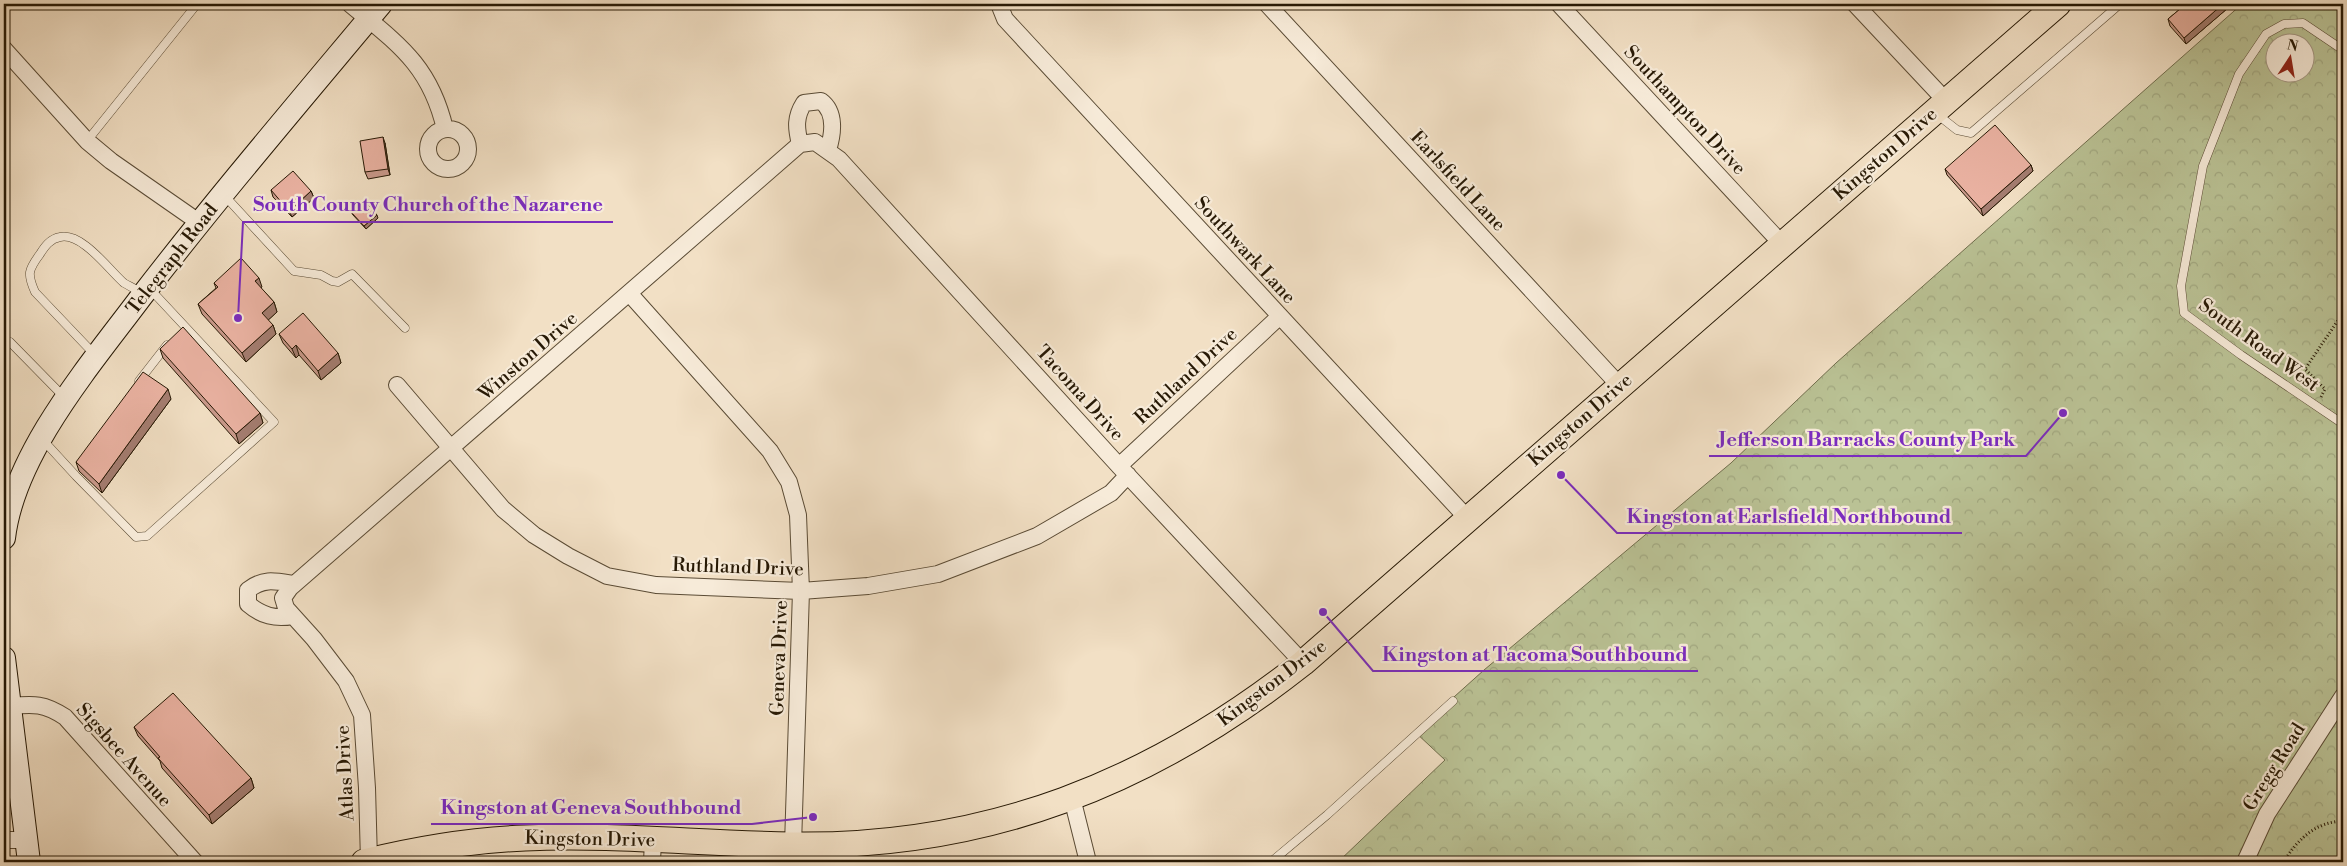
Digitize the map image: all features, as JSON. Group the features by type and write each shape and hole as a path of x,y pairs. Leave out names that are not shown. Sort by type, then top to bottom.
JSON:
{"main road":[{"name":"Kingston Drive","path":"366,862 444,845 564,837 653,851 863,843 946,833 1016,816 1072,798 1112,782 1183,746 1250,703 1303,663 2058,4"},
{"name":"Telegraph Road","path":"4,538 9,484 96,357 223,194 374,11"},
{"path":"4,658 27,840 28,862"}],"street":[{"path":"350,4 374,11 417,64 433,89 445,129"},
{"name":"Southwark Lane","path":"999,4 1005,19 1468,519"},
{"name":"Earlsfield Lane","path":"1267,4 1620,386"},
{"name":"Southampton Drive","path":"1559,4 1782,244"},
{"path":"1855,4 1940,107"},
{"path":"4,49 86,141 111,162 200,223"},
{"path":"800,144 796,128 798,112 804,103 821,101 828,106 832,118 828,150"},
{"name":"Tacoma Drive","path":"800,144 815,142 840,159 1303,663"},
{"name":"Winston Drive","path":"283,598 293,584 452,449 800,144"},
{"name":"Geneva Drive","path":"629,292 770,451 788,482 798,516 801,591 793,845"},
{"name":"Ruthland Drive","path":"397,385 503,509 534,535 568,556 607,576 656,585 801,591 868,586 938,574 1037,536 1111,493 1124,470 1280,316"},
{"path":"293,584 270,580 257,583 248,590 248,604 259,613 279,619 293,616"},
{"name":"Atlas Drive","path":"283,598 286,608 314,639 346,681 362,715 367,788 366,862"},
{"name":"Gregg Road","path":"2246,862 2266,814 2343,696"},
{"name":"Sigsbee Avenue","path":"9,706 38,704 51,708 65,717 195,862"},
{"path":"1072,798 1088,862"},
{"path":"4,840 27,840"}],"lane":[{"path":"86,141 198,4"},
{"path":"1940,107 1957,130 1971,133 2120,4"},
{"name":"South Road West","path":"2343,50 2303,23 2284,24 2266,34 2239,74 2203,166 2181,286 2184,313 2241,355 2343,424"},
{"path":"223,194 294,270 321,275 338,282 352,274 405,328"},
{"path":"41,437 136,537 147,536 274,422 184,324 146,291 125,283 84,244 74,238 61,236 49,242 30,267 30,280 35,292 96,357"},
{"path":"178,332 184,324"},
{"path":"136,386 172,339"},
{"path":"10,342 66,400"},
{"path":"69,468 76,462"},
{"path":"1271,862 1327,815 1454,701"}],"path":[{"path":"2316,406 2325,389 2305,369 2343,314"},
{"path":"2284,862 2299,840 2314,828 2334,821 2343,821"}],"green space":[{"path":"2242,4 2343,4 2343,862 1338,862 1445,760 1415,732 1484,670 1731,463 1836,363"}],"building":[{"path":"2186,4 2223,4 2184,38 2168,19"},
{"path":"1995,125 2031,165 1981,209 1945,169"},
{"path":"383,137 388,169 365,172 360,141"},
{"path":"293,171 311,191 289,211 271,190"},
{"path":"364,200 377,215 364,226 351,212"},
{"path":"241,258 259,278 255,281 274,302 262,313 273,325 242,353 198,304 218,287 214,283"},
{"path":"303,313 338,353 318,371 296,345 292,349 279,334"},
{"path":"183,327 260,413 236,434 160,349"},
{"path":"143,372 168,389 99,484 76,462"},
{"path":"173,693 251,778 209,815 158,758 160,757 134,727"}],"place":[{"name":"South County Church of the Nazarene","path":"238,318"},
{"name":"Jefferson Barracks County Park","path":"2063,413"},
{"name":"Kingston at Earlsfield Northbound","path":"1561,475"},
{"name":"Kingston at Tacoma Southbound","path":"1323,612"},
{"name":"Kingston at Geneva Southbound","path":"813,817"}]}
